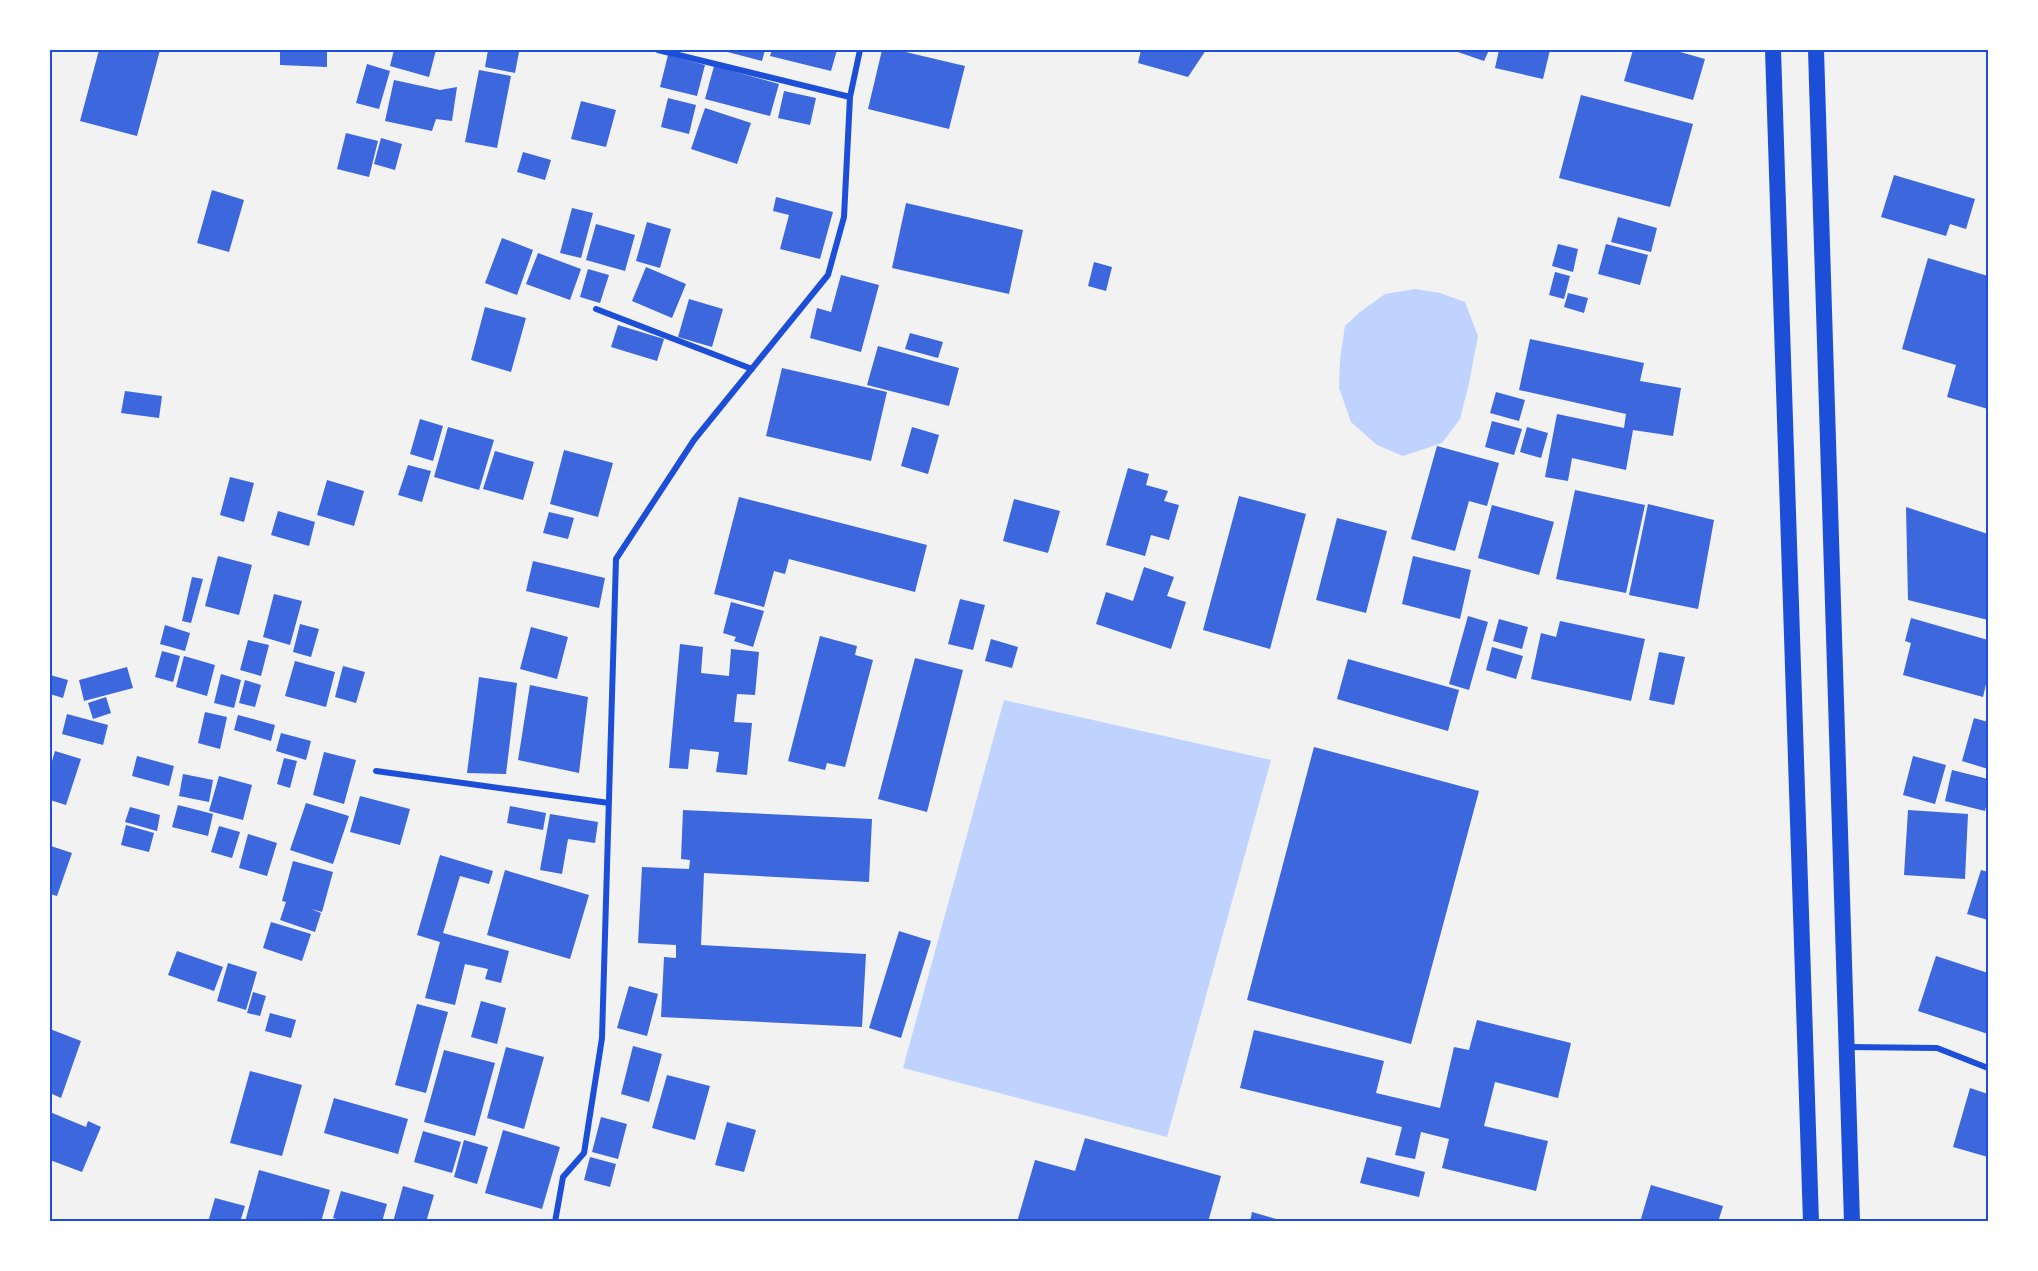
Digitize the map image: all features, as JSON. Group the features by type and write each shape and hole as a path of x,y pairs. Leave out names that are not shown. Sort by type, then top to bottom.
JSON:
{"highway":[{"path":"1773,50 1810,1221"},
{"path":"1816,50 1852,1221"}],"street":[{"path":"658,50 850,97"},
{"path":"555,1221 563,1177 584,1153 602,1038 616,559 693,440 828,275 844,217 850,97 860,50"},
{"path":"596,309 752,369"},
{"path":"376,771 609,803"},
{"path":"1847,1047 1937,1048 1989,1068"}],"water":[{"path":"1415,289 1440,293 1465,302 1478,336 1460,419 1442,443 1403,456 1377,445 1351,422 1339,388 1340,359 1345,326 1360,312 1385,294"},
{"path":"1004,700 1271,760 1167,1137 903,1068"}],"building":[{"path":"99,50 160,50 137,136 80,121"},
{"path":"280,50 327,50 327,67 280,65"},
{"path":"394,50 436,50 429,77 390,66"},
{"path":"488,50 519,52 515,73 485,67"},
{"path":"720,50 765,50 762,61"},
{"path":"772,50 837,50 831,71 770,56"},
{"path":"882,50 897,50 965,66 949,129 868,109"},
{"path":"1141,50 1206,50 1188,77 1138,63"},
{"path":"1452,50 1489,50 1484,61"},
{"path":"1499,50 1550,50 1543,79 1495,68"},
{"path":"1633,50 1673,50 1705,59 1693,100 1624,81"},
{"path":"668,55 705,65 697,96 660,87"},
{"path":"367,64 390,71 379,109 356,103"},
{"path":"714,66 779,84 770,116 705,99"},
{"path":"479,70 511,76 497,148 465,142"},
{"path":"394,80 440,90 457,87 452,121 436,119 432,131 385,121"},
{"path":"784,91 816,98 810,125 778,118"},
{"path":"1581,95 1693,124 1670,207 1559,178"},
{"path":"668,98 696,105 689,134 661,127"},
{"path":"581,101 616,110 606,147 571,139"},
{"path":"705,108 751,123 737,164 691,149"},
{"path":"346,133 378,141 369,177 337,169"},
{"path":"381,138 402,144 395,170 374,164"},
{"path":"523,152 551,160 545,180 517,172"},
{"path":"1894,175 1975,199 1966,229 1950,224 1946,236 1881,217"},
{"path":"212,190 244,200 229,252 197,243"},
{"path":"776,197 833,212 820,259 780,249 789,215 773,211"},
{"path":"906,203 1023,230 1009,294 892,268"},
{"path":"572,208 593,213 581,258 560,253"},
{"path":"1618,217 1657,228 1651,252 1611,242"},
{"path":"647,222 671,229 660,268 636,261"},
{"path":"596,224 635,235 625,271 586,260"},
{"path":"502,238 533,250 517,295 485,283"},
{"path":"1558,244 1578,249 1573,272 1552,266"},
{"path":"1606,244 1648,255 1640,285 1598,274"},
{"path":"538,253 581,269 570,300 526,284"},
{"path":"1928,258 1988,276 1988,409 1947,397 1956,365 1902,349"},
{"path":"1094,262 1112,267 1106,291 1088,286"},
{"path":"646,267 686,284 672,318 632,301"},
{"path":"588,269 609,275 600,303 580,297"},
{"path":"1555,272 1570,276 1564,299 1549,295"},
{"path":"841,275 879,285 861,352 810,338 817,308 831,312"},
{"path":"1568,293 1588,298 1584,313 1564,307"},
{"path":"689,299 723,309 712,347 678,337"},
{"path":"485,307 526,318 511,372 471,360"},
{"path":"618,325 664,339 657,361 611,347"},
{"path":"910,333 943,342 938,358 905,349"},
{"path":"1530,339 1644,363 1640,381 1681,388 1673,436 1633,430 1626,470 1572,458 1568,481 1545,477 1557,414 1624,428 1626,414 1519,390"},
{"path":"878,346 959,368 949,406 867,385"},
{"path":"782,368 887,392 871,461 766,436"},
{"path":"125,391 162,396 159,418 121,413"},
{"path":"1496,392 1525,400 1519,421 1490,413"},
{"path":"420,419 443,426 433,461 410,454"},
{"path":"1492,421 1522,429 1514,455 1485,447"},
{"path":"448,427 494,440 479,490 434,477"},
{"path":"912,427 939,435 928,474 901,466"},
{"path":"1527,427 1548,433 1541,458 1520,452"},
{"path":"1437,446 1499,463 1487,506 1469,501 1455,551 1411,539"},
{"path":"564,450 613,463 598,517 550,504"},
{"path":"495,451 534,462 523,500 483,489"},
{"path":"408,465 431,471 422,502 398,495"},
{"path":"1128,468 1149,474 1146,485 1168,491 1164,501 1179,505 1169,540 1151,535 1145,556 1106,545"},
{"path":"230,477 254,483 244,522 220,515"},
{"path":"327,480 364,491 354,526 317,515"},
{"path":"1575,490 1645,505 1626,593 1556,579"},
{"path":"1239,496 1306,514 1270,649 1203,630"},
{"path":"739,497 927,545 915,592 789,559 785,574 774,571 764,607 714,594"},
{"path":"1014,499 1060,511 1048,553 1003,541"},
{"path":"1648,504 1714,520 1698,609 1629,595"},
{"path":"1492,505 1554,522 1539,575 1478,558"},
{"path":"1906,507 1988,534 1988,620 1908,600"},
{"path":"278,511 315,522 309,546 271,535"},
{"path":"549,512 574,518 568,539 543,533"},
{"path":"1337,518 1387,531 1366,613 1316,600"},
{"path":"218,556 252,565 239,615 205,606"},
{"path":"1413,556 1471,570 1460,619 1402,604"},
{"path":"533,561 605,578 599,608 526,591"},
{"path":"1144,567 1174,577 1167,596 1186,602 1171,649 1096,624 1106,592 1133,601"},
{"path":"192,577 203,579 191,623 182,621"},
{"path":"274,594 302,601 290,645 263,637"},
{"path":"960,599 985,605 973,650 948,644"},
{"path":"731,602 764,611 753,647 734,641 736,637 723,633"},
{"path":"1468,616 1488,622 1469,690 1449,684"},
{"path":"1911,618 1988,640 1988,676 1983,697 1903,675 1911,643 1905,641"},
{"path":"1499,619 1528,627 1522,649 1493,641"},
{"path":"1560,621 1645,639 1631,701 1531,679 1541,633 1556,637"},
{"path":"300,624 319,629 311,657 293,652"},
{"path":"165,625 190,633 185,651 160,644"},
{"path":"531,627 568,637 557,679 520,669"},
{"path":"820,636 857,646 855,655 873,660 845,767 827,763 825,770 788,761"},
{"path":"991,639 1018,647 1012,668 985,661"},
{"path":"248,640 269,645 261,676 240,670"},
{"path":"680,644 703,647 701,673 729,676 731,649 759,652 755,695 737,694 734,722 752,723 747,775 716,772 719,752 690,749 688,769 669,768"},
{"path":"1492,647 1523,656 1516,679 1486,670"},
{"path":"162,651 180,656 173,682 155,677"},
{"path":"1659,652 1685,657 1674,705 1649,700"},
{"path":"184,656 215,665 207,696 176,687"},
{"path":"915,658 963,670 927,812 878,799"},
{"path":"1348,659 1459,690 1448,731 1337,699"},
{"path":"295,661 335,672 326,707 285,696"},
{"path":"343,666 365,672 356,703 335,697"},
{"path":"127,667 133,688 84,701 79,680"},
{"path":"221,674 241,680 234,708 214,703"},
{"path":"50,675 68,680 63,698 50,694"},
{"path":"479,677 517,683 506,774 467,773"},
{"path":"245,680 261,685 255,707 239,703"},
{"path":"530,685 588,697 579,773 518,760"},
{"path":"106,697 111,713 93,719 88,703"},
{"path":"205,712 227,717 220,749 198,743"},
{"path":"67,714 108,725 103,745 62,734"},
{"path":"238,715 275,725 271,741 234,730"},
{"path":"1974,718 1988,722 1988,769 1962,761"},
{"path":"281,733 311,741 306,760 276,751"},
{"path":"1314,747 1479,791 1411,1044 1247,1000"},
{"path":"55,751 81,759 66,805 50,800 50,768"},
{"path":"324,752 356,760 344,804 313,795"},
{"path":"137,756 174,766 169,786 132,776"},
{"path":"1913,756 1946,765 1935,804 1903,795"},
{"path":"284,758 297,761 290,788 277,784"},
{"path":"1952,770 1988,779 1988,799 1985,811 1945,801"},
{"path":"183,774 213,780 209,802 179,796"},
{"path":"219,776 252,785 243,820 209,811"},
{"path":"360,796 410,809 400,845 350,832"},
{"path":"306,803 349,816 333,864 290,850"},
{"path":"178,805 213,814 208,836 172,827"},
{"path":"510,806 546,813 543,830 507,823"},
{"path":"130,807 160,815 157,831 125,822"},
{"path":"683,810 872,819 869,882 704,873 701,945 866,954 862,1027 661,1017 664,957 676,958 676,945 638,943 642,867 689,869 690,860 681,859"},
{"path":"1908,810 1968,814 1965,879 1904,875"},
{"path":"550,814 598,822 595,843 568,839 562,874 540,870"},
{"path":"126,825 154,833 149,852 121,845"},
{"path":"219,826 240,832 232,858 211,852"},
{"path":"248,834 277,843 267,876 239,868"},
{"path":"51,846 72,853 57,896 50,894"},
{"path":"440,855 493,871 489,884 460,876 443,933 509,951 501,983 485,979 488,969 465,964 455,1005 425,998 440,942 417,935"},
{"path":"293,861 333,872 322,912 311,909 321,913 315,932 280,920 286,902 282,901"},
{"path":"505,870 589,895 570,959 487,935"},
{"path":"1981,870 1988,872 1988,920 1967,914"},
{"path":"271,922 311,934 302,961 263,948"},
{"path":"899,931 931,941 901,1038 869,1028"},
{"path":"177,951 223,967 214,991 168,975"},
{"path":"1936,956 1988,973 1988,1034 1918,1011"},
{"path":"228,963 257,972 246,1010 217,1001"},
{"path":"629,986 658,994 647,1036 617,1028"},
{"path":"253,992 266,996 260,1016 247,1013"},
{"path":"481,1001 506,1008 497,1044 471,1037"},
{"path":"417,1004 448,1012 426,1093 395,1085"},
{"path":"270,1013 296,1020 291,1038 265,1031"},
{"path":"1477,1020 1571,1043 1558,1098 1495,1082 1484,1126 1548,1141 1536,1191 1442,1168 1449,1139 1421,1132 1415,1159 1395,1155 1402,1127 1240,1088 1254,1030 1384,1061 1376,1093 1440,1108 1454,1047 1469,1050"},
{"path":"50,1029 81,1041 61,1098 50,1093"},
{"path":"633,1046 662,1054 649,1102 621,1094"},
{"path":"506,1047 544,1057 524,1129 487,1118"},
{"path":"444,1050 495,1063 475,1136 424,1122"},
{"path":"250,1071 302,1085 282,1156 230,1143"},
{"path":"667,1075 710,1086 695,1140 652,1128"},
{"path":"1970,1088 1988,1094 1988,1157 1953,1147"},
{"path":"334,1098 408,1119 398,1154 324,1133"},
{"path":"50,1112 86,1127 88,1121 101,1127 82,1172 50,1160"},
{"path":"601,1117 627,1124 618,1159 592,1152"},
{"path":"727,1122 756,1130 744,1172 715,1165"},
{"path":"503,1130 560,1147 542,1209 485,1193"},
{"path":"423,1131 461,1142 452,1173 414,1162"},
{"path":"1085,1138 1221,1176 1208,1222 1017,1222 1035,1160 1075,1171"},
{"path":"464,1140 488,1147 477,1184 454,1177"},
{"path":"590,1157 616,1164 610,1187 584,1180"},
{"path":"1367,1157 1425,1172 1419,1197 1360,1183"},
{"path":"259,1170 330,1190 321,1222 245,1222"},
{"path":"1651,1185 1723,1206 1718,1222 1640,1222"},
{"path":"403,1186 434,1195 426,1222 393,1222"},
{"path":"341,1191 387,1204 382,1222 346,1222 333,1218"},
{"path":"215,1198 245,1206 240,1222 208,1222"},
{"path":"1252,1212 1283,1221 1283,1222 1250,1222"}]}
